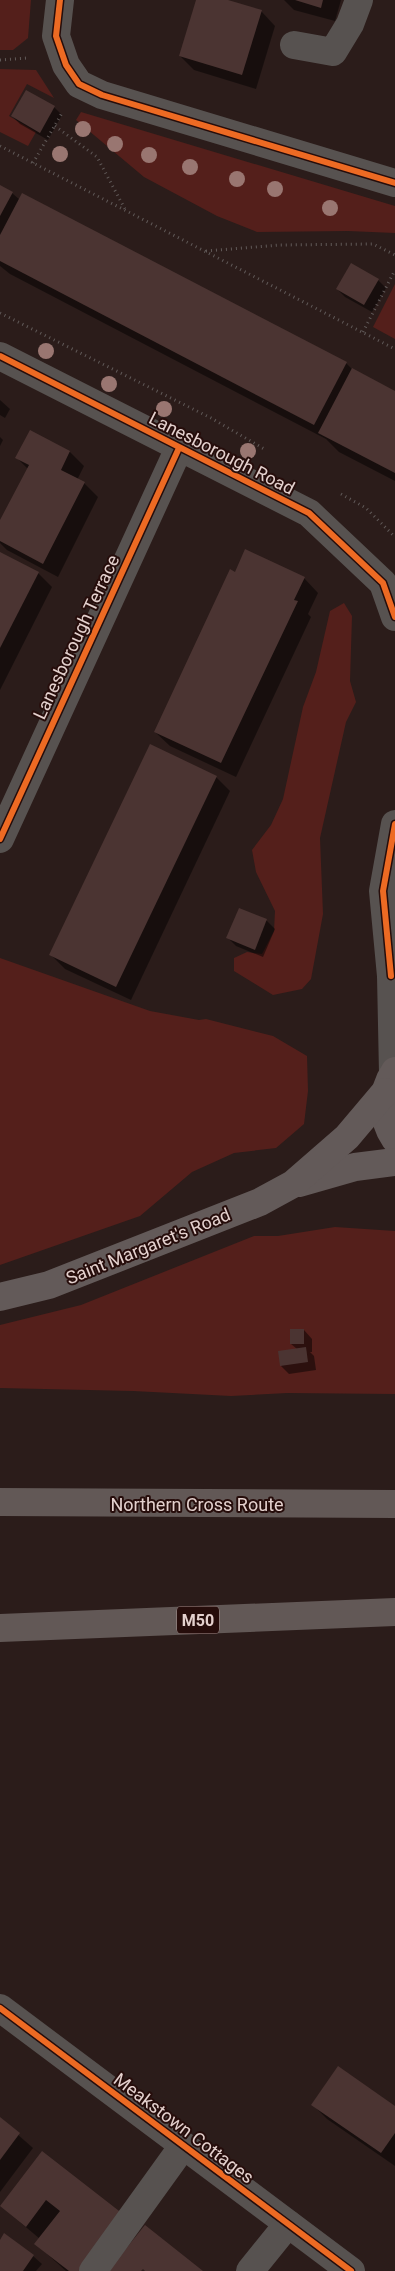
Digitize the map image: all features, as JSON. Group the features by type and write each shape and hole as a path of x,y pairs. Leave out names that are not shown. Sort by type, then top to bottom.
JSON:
{"highway":[{"name":"Northern Cross Route","path":"0,1502 395,1504"},
{"name":"M50","path":"0,1628 395,1612"}],"main road":[{"path":"391,1079 384,1113 390,1132 395,1138"},
{"name":"Saint Margaret's Road","path":"0,1297 49,1285 260,1202 293,1184 347,1137 391,1079"},
{"name":"Saint Margaret's Road","path":"293,1184 355,1167 395,1162"}],"street":[{"path":"60,0 56,36 66,66 79,84 102,95 395,183"},
{"path":"294,45 332,52 350,24 359,0"},
{"name":"Lanesborough Road","path":"0,356 308,513 383,583 395,617"},
{"name":"Lanesborough Terrace","path":"0,839 179,448"},
{"path":"391,1079 393,979 383,890 395,824"},
{"name":"Meakstown Cottages","path":"0,2008 351,2271"},
{"path":"93,2271 183,2146"},
{"path":"250,2271 288,2224"}],"path":[{"path":"33,164 79,84"},
{"path":"55,126 97,157 126,211"},
{"path":"0,146 395,348"},
{"path":"204,251 280,245 373,244 395,255"},
{"path":"363,332 395,270"}],"shaded area":[{"path":"0,0 31,0 28,38 13,50 0,50"},
{"path":"0,69 36,70 54,98 27,84 9,116 36,132 28,146 0,132"},
{"path":"81,112 395,206 395,233 348,231 257,232 217,216 144,177 76,120"},
{"path":"395,284 395,339 373,327"},
{"path":"344,603 352,616 350,681 356,702 346,722 320,838 323,914 311,979 302,989 273,995 234,971 234,958 247,952 262,954 274,931 275,911 256,872 252,850 271,825 283,799 303,707 316,672 330,611"},
{"path":"0,958 150,1011 199,1020 206,1019 273,1036 307,1056 308,1091 304,1124 276,1148 234,1153 192,1172 140,1216 0,1265"},
{"path":"335,1227 395,1231 395,1394 287,1393 231,1396 133,1391 0,1388 0,1325 81,1305 254,1236 278,1236"}],"building":[{"path":"196,0 228,0 262,10 242,75 179,56"},
{"path":"295,0 323,0 321,8"},
{"path":"26,90 55,106 40,133 11,116"},
{"path":"0,185 13,192 0,216"},
{"path":"22,193 347,362 314,425 0,261 0,235"},
{"path":"351,263 379,279 364,305 336,289"},
{"path":"352,368 395,391 395,473 318,433"},
{"path":"30,430 70,451 61,470 85,482 43,564 0,541 0,520 29,465 15,458"},
{"path":"245,549 305,577 294,600 298,601 221,763 154,732 230,569 235,572"},
{"path":"0,552 39,572 0,648"},
{"path":"150,744 217,776 116,987 49,955"},
{"path":"239,908 267,919 255,950 226,938"},
{"path":"290,1329 304,1329 304,1344 290,1344"},
{"path":"306,1347 308,1362 280,1366 278,1351"},
{"path":"338,2066 395,2106 395,2133 381,2153 311,2105"},
{"path":"0,2117 20,2133 0,2160"},
{"path":"42,2151 123,2214 79,2271 69,2271 34,2244 60,2211 46,2200 26,2227 0,2206"},
{"path":"145,2225 203,2271 145,2271 143,2269 141,2271 108,2271"},
{"path":"4,2233 34,2255 23,2271 0,2271 0,2240"}],"cycle path":[{"path":"60,0 56,36 66,65 79,84 102,95 395,183"},
{"path":"0,356 309,513 383,583 395,617"},
{"path":"0,839 179,448"},
{"path":"391,976 383,891 395,824"},
{"path":"0,2008 351,2271"}]}
